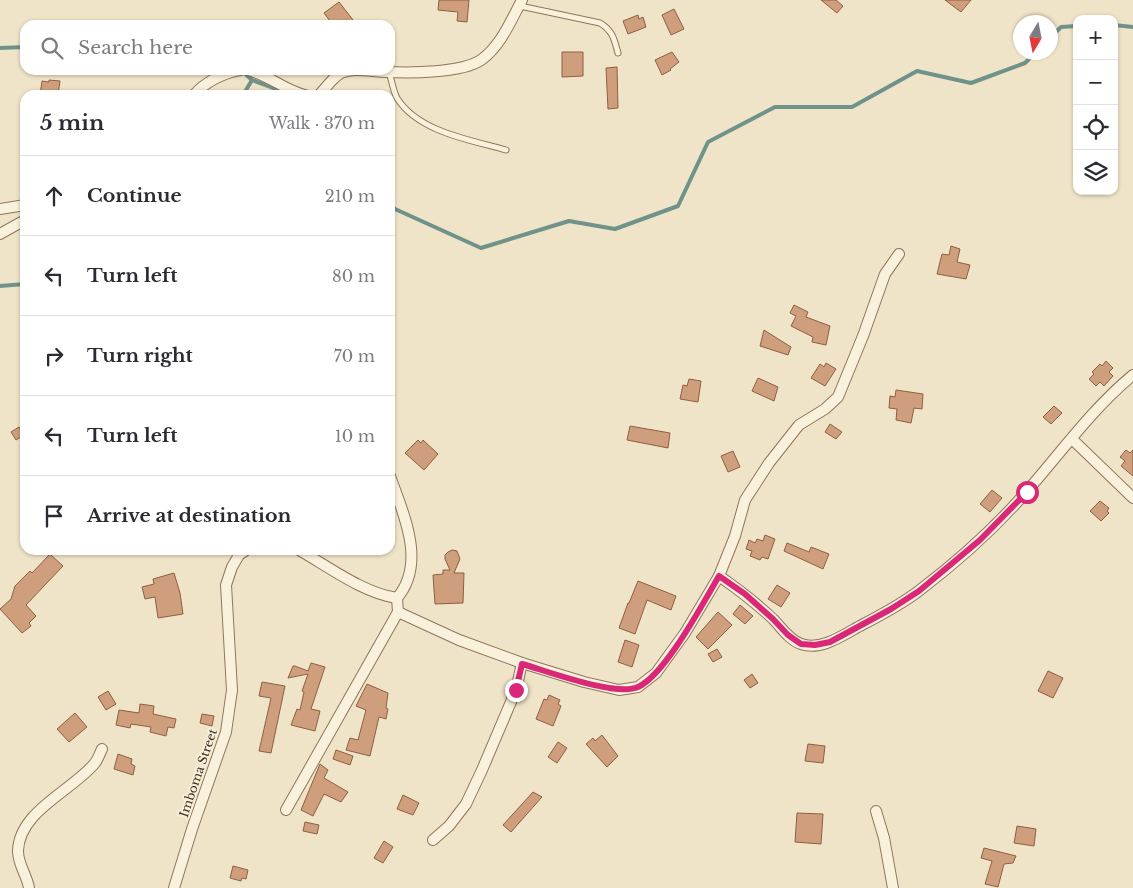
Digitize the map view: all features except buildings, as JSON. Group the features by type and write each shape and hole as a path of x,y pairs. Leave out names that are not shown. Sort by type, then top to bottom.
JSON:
{"street":[{"path":"395,73 447,70 466,66 481,60 493,48 506,30 521,3"},
{"path":"198,90 227,75"},
{"path":"264,75 287,90"},
{"path":"324,90 340,75"},
{"path":"0,209 20,206"},
{"path":"0,234 20,223"},
{"path":"398,612 459,640 522,664 619,690 638,687 656,673 685,633 719,576 745,500 768,463 799,425 825,409 838,397 863,336 885,274 898,254"},
{"path":"719,576 745,594 788,635 801,644 815,645 830,642 891,609 919,591 972,546 1027,492 1113,392 1133,375"},
{"path":"1072,439 1133,498"},
{"path":"286,810 398,612 397,598 405,589 411,572 408,528 395,490"},
{"name":"Imboma Street","path":"174,888 192,829 226,732 232,690 226,585 232,566 239,555"},
{"path":"308,555 365,588 397,598"},
{"path":"433,840 449,826 466,804 516,690 522,664"},
{"path":"29,888 19,861 18,849 24,829 36,813 69,787 96,761 102,749"},
{"path":"876,812 884,838 893,888"}],"lane":[{"path":"521,3 600,23 608,28 618,53"},
{"path":"390,75 394,90"},
{"path":"395,92 397,98 415,118 448,134 506,150"}],"waterway":[{"path":"1118,25 1133,27"},
{"path":"1058,30 1061,27 1073,26"},
{"path":"0,48 20,47"},
{"path":"395,209 481,248 569,221 615,229 678,206 708,142 775,107 852,107 917,71 971,83 1025,63 1028,60"},
{"path":"246,75 252,80 279,90"},
{"path":"246,90 252,80"},
{"path":"0,286 20,284"}],"route":[{"path":"516,690 522,664 619,690 638,687 656,673 685,633 719,576 745,594 788,635 801,644 815,645 830,642 891,609 919,591 980,540 1027,492"}]}
